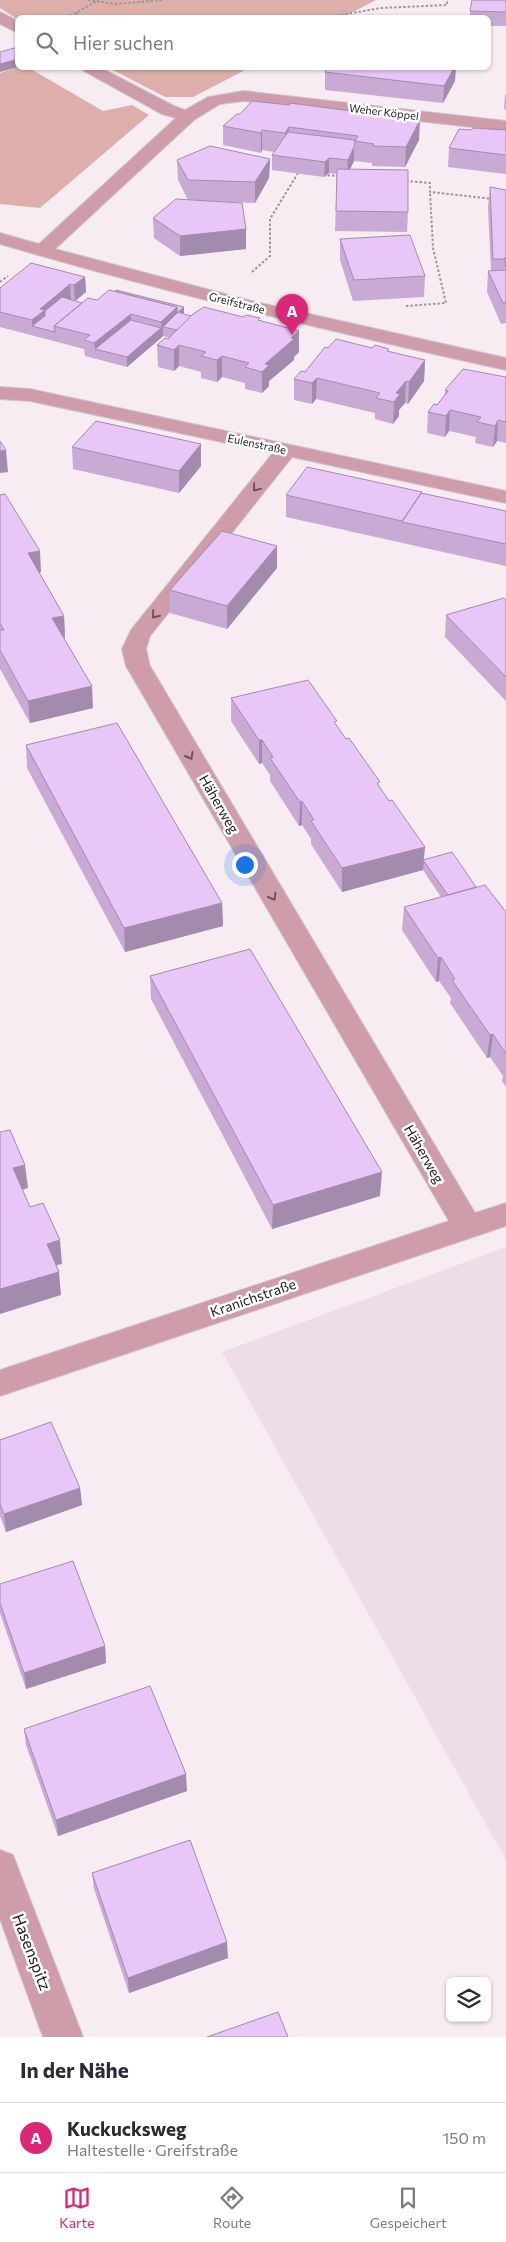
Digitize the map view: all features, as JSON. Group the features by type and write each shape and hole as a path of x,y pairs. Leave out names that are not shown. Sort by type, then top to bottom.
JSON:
{"street":[{"path":"0,17 15,26"},
{"path":"94,70 168,110 188,116"},
{"name":"Weher Köppel","path":"42,251 188,116 204,103 217,98 233,96 262,97 506,126"},
{"name":"Greifstraße","path":"0,238 223,300 383,338 506,364"},
{"name":"Eulenstraße","path":"4,392 30,395 506,497"},
{"name":"Häherweg","path":"287,450 139,635 134,649 138,666 467,1226"},
{"name":"Kranichstraße","path":"0,1382 506,1214"},
{"name":"Hasenspitz","path":"0,1868 63,2037"}],"path":[{"path":"88,0 96,3 136,4 162,0"},
{"path":"72,15 99,0"},
{"path":"341,15 382,8 447,4 447,0"},
{"path":"223,300 270,256 270,219 298,173 307,174"},
{"path":"316,174 345,177"},
{"path":"383,338 407,305 446,303 433,248 430,183 401,181"},
{"path":"430,192 496,200"}],"shaded area":[{"path":"0,0 376,0 347,15 15,15 15,18 0,8"},
{"path":"15,68 15,70 32,70 103,111 132,105 149,115 40,208 0,204 0,73"},
{"path":"113,70 245,70 193,97 165,97"},
{"path":"506,1247 506,1860 222,1352"}],"building":[{"path":"472,0 506,0 506,12 470,11"},
{"path":"15,48 15,60 0,64 0,52"},
{"path":"326,70 453,70 444,86 325,72"},
{"path":"252,101 289,105 290,103 420,120 406,147 373,146 374,144 355,141 358,136 289,127 285,133 262,130 261,133 223,126 237,114 240,114"},
{"path":"473,128 506,130 506,155 449,148 459,129 471,130"},
{"path":"288,132 355,140 354,147 348,160 329,158 325,162 272,155"},
{"path":"210,146 270,159 255,182 188,180 177,160"},
{"path":"337,169 408,170 408,212 336,211"},
{"path":"490,187 506,190 506,258 504,259 493,259"},
{"path":"176,199 242,203 246,229 180,236 153,218"},
{"path":"410,235 425,276 354,280 340,239"},
{"path":"31,263 85,277 74,285 70,284 40,309 45,310 32,320 0,312 0,288"},
{"path":"506,270 506,302 503,303 488,271"},
{"path":"109,290 177,307 161,322 131,314 94,343 84,340 90,335 54,326 88,298 97,300"},
{"path":"116,290 184,307 177,313 177,307"},
{"path":"62,297 82,303 54,326 55,332 32,326 45,316 45,311"},
{"path":"204,307 243,317 246,315 260,318 258,320 299,331 291,338 294,339 265,364 269,365 262,372 245,367 249,363 222,356 217,360 201,356 206,352 179,345 174,350 157,345 165,338 168,339 193,314"},
{"path":"178,312 191,316 177,330 163,327"},
{"path":"131,320 161,328 127,357 95,349"},
{"path":"336,339 372,348 375,345 389,349 387,351 425,360 409,382 406,381 396,393 400,394 394,402 376,398 380,393 317,378 312,383 294,379 301,371 305,372 325,347 328,348"},
{"path":"463,369 506,377 506,422 498,420 495,426 477,422 481,417 450,410 446,416 428,412 434,404 437,405 448,391 445,390"},
{"path":"96,421 201,444 179,471 72,447"},
{"path":"0,441 6,450 0,451"},
{"path":"307,467 422,492 402,521 286,495"},
{"path":"421,493 506,511 506,544 402,522"},
{"path":"5,494 40,551 28,553 64,616 52,618 92,686 28,701 0,650 0,630 4,630 0,623 0,495"},
{"path":"222,531 277,546 227,606 170,590"},
{"path":"504,598 506,600 506,677 446,615"},
{"path":"308,680 337,721 334,722 346,739 349,738 380,782 377,783 389,801 392,800 425,847 342,868 311,821 314,820 302,801 300,802 270,758 273,757 262,740 259,740 231,698"},
{"path":"117,723 222,903 124,928 26,745"},
{"path":"452,852 476,887 448,895 423,860"},
{"path":"485,885 506,912 506,1054 493,1034 490,1035 452,980 455,979 441,957 438,958 404,907"},
{"path":"250,949 382,1172 273,1205 150,976"},
{"path":"10,1130 25,1165 13,1168 30,1207 43,1203 60,1240 47,1244 59,1272 0,1289 0,1132"},
{"path":"51,1422 80,1488 4,1514 0,1504 0,1440"},
{"path":"73,1561 105,1646 24,1673 0,1603 0,1584"},
{"path":"150,1686 186,1774 56,1820 24,1729"},
{"path":"190,1840 227,1942 128,1978 92,1873"},
{"path":"278,2012 288,2037 207,2037"}],"place":[{"name":"Kuckucksweg","path":"292,335"}]}
